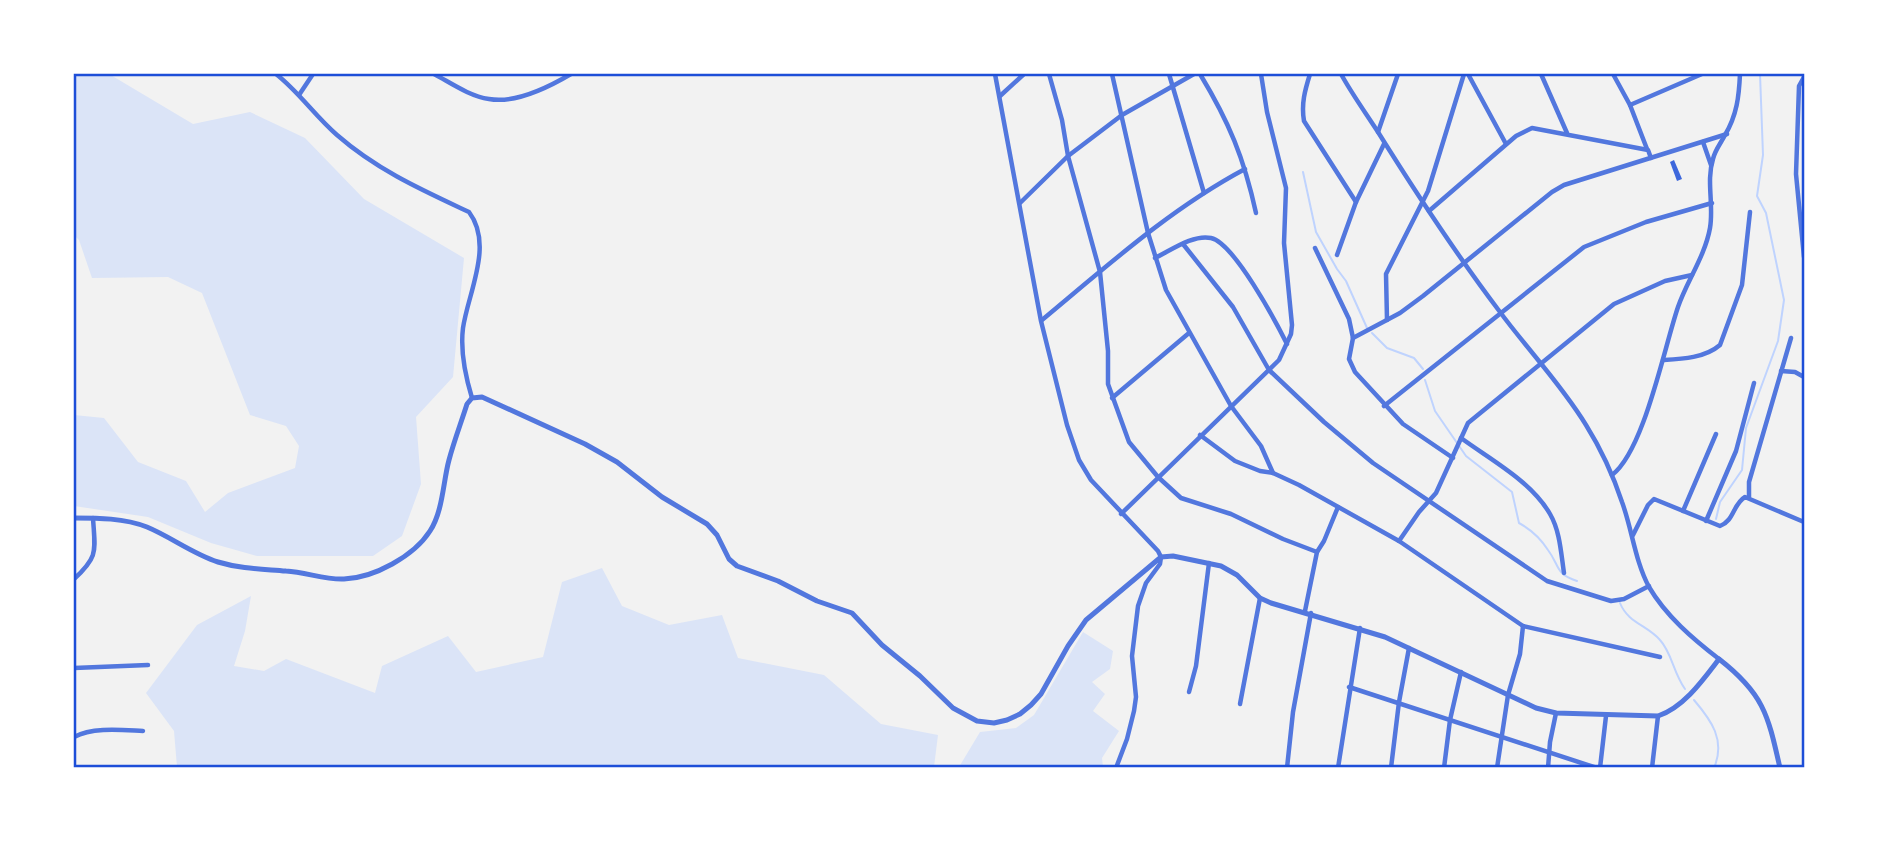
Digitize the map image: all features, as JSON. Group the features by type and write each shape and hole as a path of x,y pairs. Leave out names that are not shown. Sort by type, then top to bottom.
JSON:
{"street":[{"path":"276,74 336,134 373,164 469,212 475,220 479,239 478,255 462,340 464,369 472,398"},
{"path":"299,95 313,74"},
{"path":"435,74 475,96 501,100 534,92 571,74"},
{"path":"995,74 1041,321 1057,391 1079,460 1091,480 1161,557 1160,564 1146,583 1138,606 1132,656 1136,697 1127,739 1116,768"},
{"path":"999,97 1024,74"},
{"path":"1049,74 1100,272 1108,351 1107,374 1112,398 1129,442 1158,477 1181,498 1231,514 1317,552"},
{"path":"1112,74 1154,258 1166,290 1231,406 1261,446 1273,472"},
{"path":"1169,74 1204,193"},
{"path":"1020,204 1068,156 1122,116 1194,74"},
{"path":"1200,74 1230,127 1245,169 1256,213"},
{"path":"1121,514 1269,370 1284,353 1287,344 1292,325 1284,243 1286,188 1267,112 1261,74"},
{"path":"1310,74 1303,96 1304,121 1356,202"},
{"path":"1341,74 1384,144 1464,262 1502,314 1565,391 1612,475 1649,586 1661,604 1687,632 1740,675 1759,699 1772,727 1780,768"},
{"path":"1378,133 1398,74"},
{"path":"1466,74 1506,144"},
{"path":"1387,320 1386,274 1423,202 1466,74"},
{"path":"1541,74 1567,134"},
{"path":"1613,74 1630,105 1651,158"},
{"path":"1686,74 1689,79"},
{"path":"1630,105 1702,74"},
{"path":"1612,475 1620,469 1633,445 1679,305 1707,240 1712,203 1711,166 1736,111 1740,74"},
{"path":"1804,77 1799,86 1796,174 1804,257"},
{"path":"1429,211 1506,144 1532,128 1648,150"},
{"path":"1353,338 1423,296 1564,185 1727,134"},
{"path":"1703,142 1711,166"},
{"path":"1337,255 1356,202 1384,144"},
{"path":"1041,321 1148,233 1204,193 1245,169"},
{"path":"1384,406 1584,247 1646,222 1712,203"},
{"path":"1663,360 1688,358 1714,351 1720,345 1742,285 1749,212"},
{"path":"1154,258 1195,239 1210,238 1224,246 1262,299 1287,344"},
{"path":"1183,244 1233,307 1269,370 1324,422 1373,463 1547,581 1611,601 1624,599 1649,586"},
{"path":"1315,248 1345,306 1353,338 1349,359 1351,364 1402,424 1454,456"},
{"path":"1399,541 1436,493 1468,424 1614,304 1665,281 1692,275"},
{"path":"1112,398 1189,333"},
{"path":"1749,497 1749,482 1791,338"},
{"path":"1781,371 1795,372 1804,377"},
{"path":"1706,521 1736,450 1754,383"},
{"path":"74,518 130,522 147,527 198,554 236,567 299,572 332,579 365,575 394,562 430,531 436,518 449,459 467,404 472,398 482,397 585,444 617,462 662,497 707,524 717,535 729,559 737,566 778,580 817,601 858,618 882,645 953,708 978,721 994,723 1007,720 1031,705 1041,695 1086,620 1161,557 1168,555 1209,563 1237,575 1260,598 1360,628 1536,708 1556,713 1658,716 1670,712 1680,703 1719,659"},
{"path":"1683,511 1716,434"},
{"path":"1200,435 1235,461 1260,471 1273,472 1319,494 1399,541 1523,626 1660,657"},
{"path":"1461,440 1509,473 1543,504 1554,522 1564,573"},
{"path":"1632,536 1654,499 1713,525 1724,525 1728,522 1740,500 1749,497 1804,522"},
{"path":"1287,768 1317,552 1338,507"},
{"path":"74,579 89,565 94,554 93,518"},
{"path":"1189,692 1196,666 1209,563"},
{"path":"1240,704 1260,598"},
{"path":"1497,768 1507,695 1520,654 1523,626"},
{"path":"1338,768 1360,628"},
{"path":"1391,768 1409,648"},
{"path":"74,668 148,664"},
{"path":"1444,768 1450,720 1461,672"},
{"path":"1349,687 1599,768 1606,716"},
{"path":"1548,768 1556,713"},
{"path":"1652,768 1658,716"},
{"path":"74,737 118,729 143,731"}],"shaded area":[{"path":"74,74 109,74 193,124 250,112 305,138 364,199 464,258 453,377 416,417 421,484 402,536 373,556 257,556 211,543 148,517 74,506 74,415 104,418 138,462 186,481 205,512 228,493 295,468 299,446 286,426 250,415 202,293 168,277 92,278 79,240 74,235"},
{"path":"602,568 622,606 669,625 722,615 738,658 824,675 881,724 938,735 934,767 177,767 174,731 146,693 197,625 251,596 245,631 234,666 264,671 286,659 375,693 382,666 448,636 476,672 543,657 562,582"},
{"path":"1083,632 1113,651 1110,669 1092,682 1105,694 1093,711 1119,731 1102,758 1103,767 959,767 980,732 1016,728 1034,715"}],"building":[{"path":"1674,160 1682,179 1677,181 1670,162"}],"waterway":[{"path":"1716,519 1720,502 1742,470 1746,428 1778,341 1784,300 1766,213 1757,196 1763,155 1760,74"},
{"path":"1303,172 1316,232 1346,281 1367,328"},
{"path":"1372,333 1387,348 1414,358 1423,369"},
{"path":"1425,380 1435,411 1466,456 1512,492 1519,523 1542,542 1561,572 1577,581"},
{"path":"1620,603 1633,620 1655,635 1664,645 1685,689"},
{"path":"1694,700 1715,731 1718,748 1714,768"}]}
